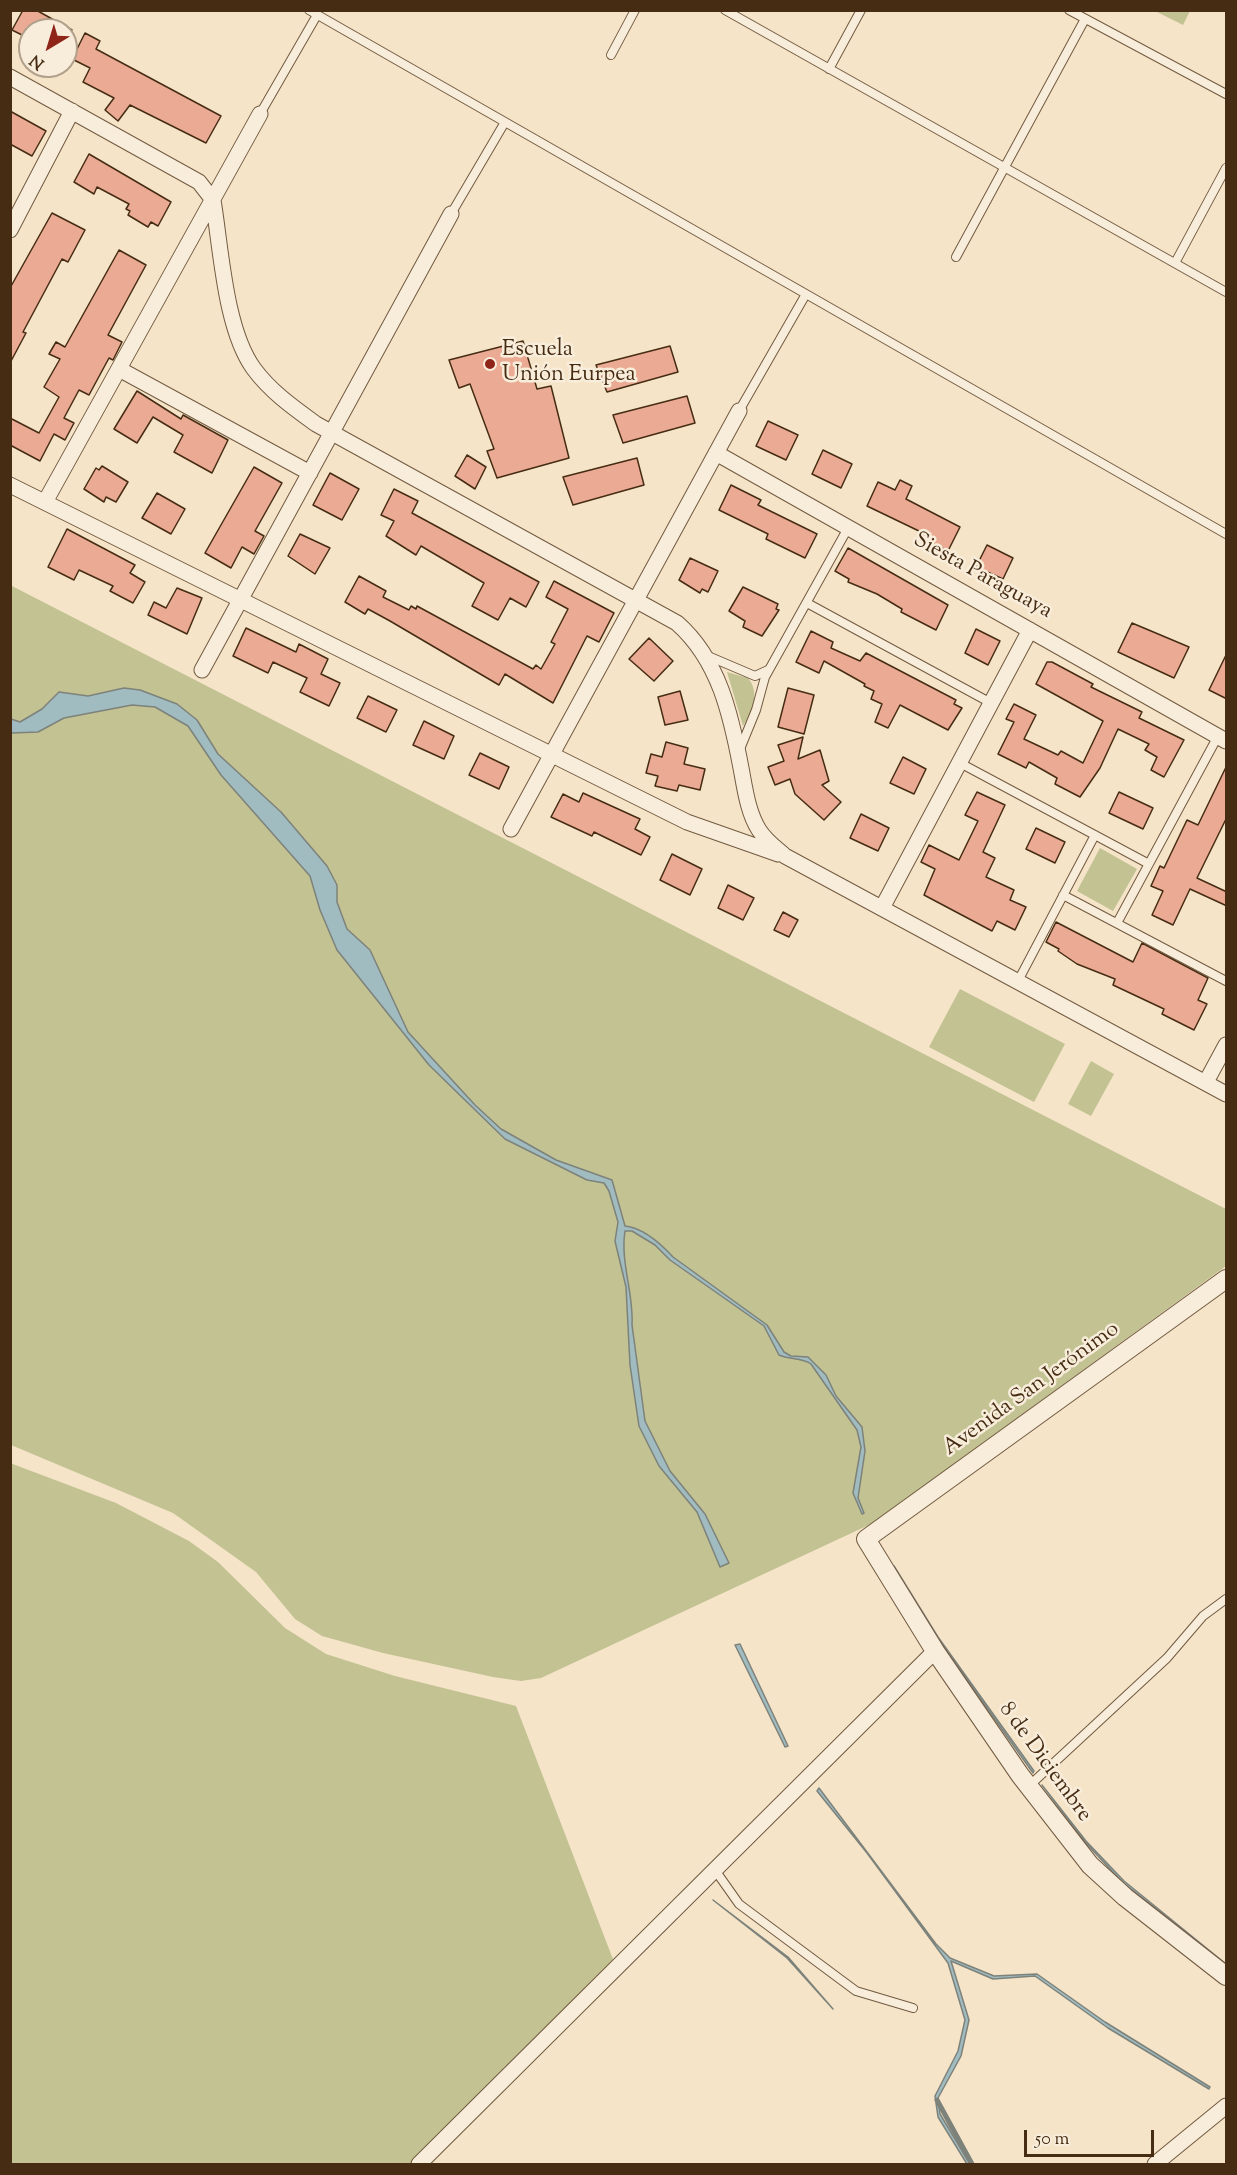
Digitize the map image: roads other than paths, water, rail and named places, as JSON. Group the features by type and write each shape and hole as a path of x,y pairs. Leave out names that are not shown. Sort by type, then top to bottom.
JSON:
{"street":[{"path":"10,77 200,182 213,200 230,306 253,368 281,398 332,433 677,623 704,652 721,685 739,754 746,792 758,830 785,856"},
{"path":"10,230 72,111"},
{"path":"45,502 260,114"},
{"path":"202,670 451,214"},
{"path":"119,369 310,473"},
{"path":"511,829 740,411"},
{"name":"Siesta Paraguaya","path":"716,453 1222,738"},
{"path":"10,485 687,822 785,856 1227,1094"},
{"path":"882,908 1030,630"},
{"path":"1206,1082 1227,1045"},
{"name":"Avenida San Jerónimo","path":"866,1539 1227,1279"},
{"name":"8 de Diciembre","path":"866,1539 935,1651 1029,1786 1090,1865 1141,1910 1227,1976"},
{"path":"419,2164 935,1651"},
{"path":"1155,2164 1227,2106"}],"lane":[{"path":"309,10 1227,534"},
{"path":"611,55 635,10"},
{"path":"725,10 1227,292"},
{"path":"829,69 861,10"},
{"path":"1069,10 1227,94"},
{"path":"260,114 317,15"},
{"path":"956,256 1085,19"},
{"path":"451,214 505,122"},
{"path":"1175,263 1227,168"},
{"path":"740,411 806,294"},
{"path":"739,754 771,667 849,528"},
{"path":"807,603 991,703"},
{"path":"704,652 715,661 754,676 763,674 771,667"},
{"path":"1117,923 1222,738"},
{"path":"960,763 1149,864"},
{"path":"1018,981 1095,835"},
{"path":"1064,895 1227,981"},
{"path":"1029,1786 1167,1658 1203,1616 1227,1599"},
{"path":"715,1870 747,1911 856,1991 913,2008"}],"water":[{"path":"124,688 140,690 177,704 197,720 218,754 281,812 327,866 337,885 337,902 347,929 370,950 408,1032 475,1105 501,1129 556,1160 612,1180 625,1226 652,1237 673,1257 767,1325 784,1352 791,1356 808,1357 826,1375 836,1396 862,1427 865,1451 858,1498 864,1513 862,1514 853,1493 861,1447 857,1430 811,1364 779,1355 764,1326 670,1260 655,1245 632,1231 625,1231 624,1254 645,1421 670,1471 705,1514 729,1563 720,1567 697,1512 659,1466 639,1426 630,1365 626,1287 615,1241 618,1222 609,1191 604,1183 587,1180 505,1139 429,1065 337,950 320,910 310,876 221,775 188,726 155,707 132,705 64,718 38,732 11,733 11,719 20,722 42,709 59,692 88,696"},
{"path":"894,1566 938,1637 1034,1771 1033,1773 937,1638 892,1567"},
{"path":"740,1644 788,1746 785,1747 735,1645"},
{"path":"1042,1785 1086,1841 1124,1881 1226,1964 1123,1883 1084,1841"},
{"path":"819,1788 936,1944 950,1958 994,1976 1037,1974 1105,2022 1210,2087 1209,2089 1108,2028 1035,1976 993,1979 951,1961 969,2020 961,2056 938,2098 940,2114 970,2164 967,2164 938,2117 935,2096 958,2051 965,2020 948,1963 867,1853 817,1791"},
{"path":"713,1900 788,1957 833,2009 787,1958"}],"waterway":[{"path":"937,2100 972,2164"}],"place":[{"name":"Escuela Unión Eurpea","path":"490,364"}]}
